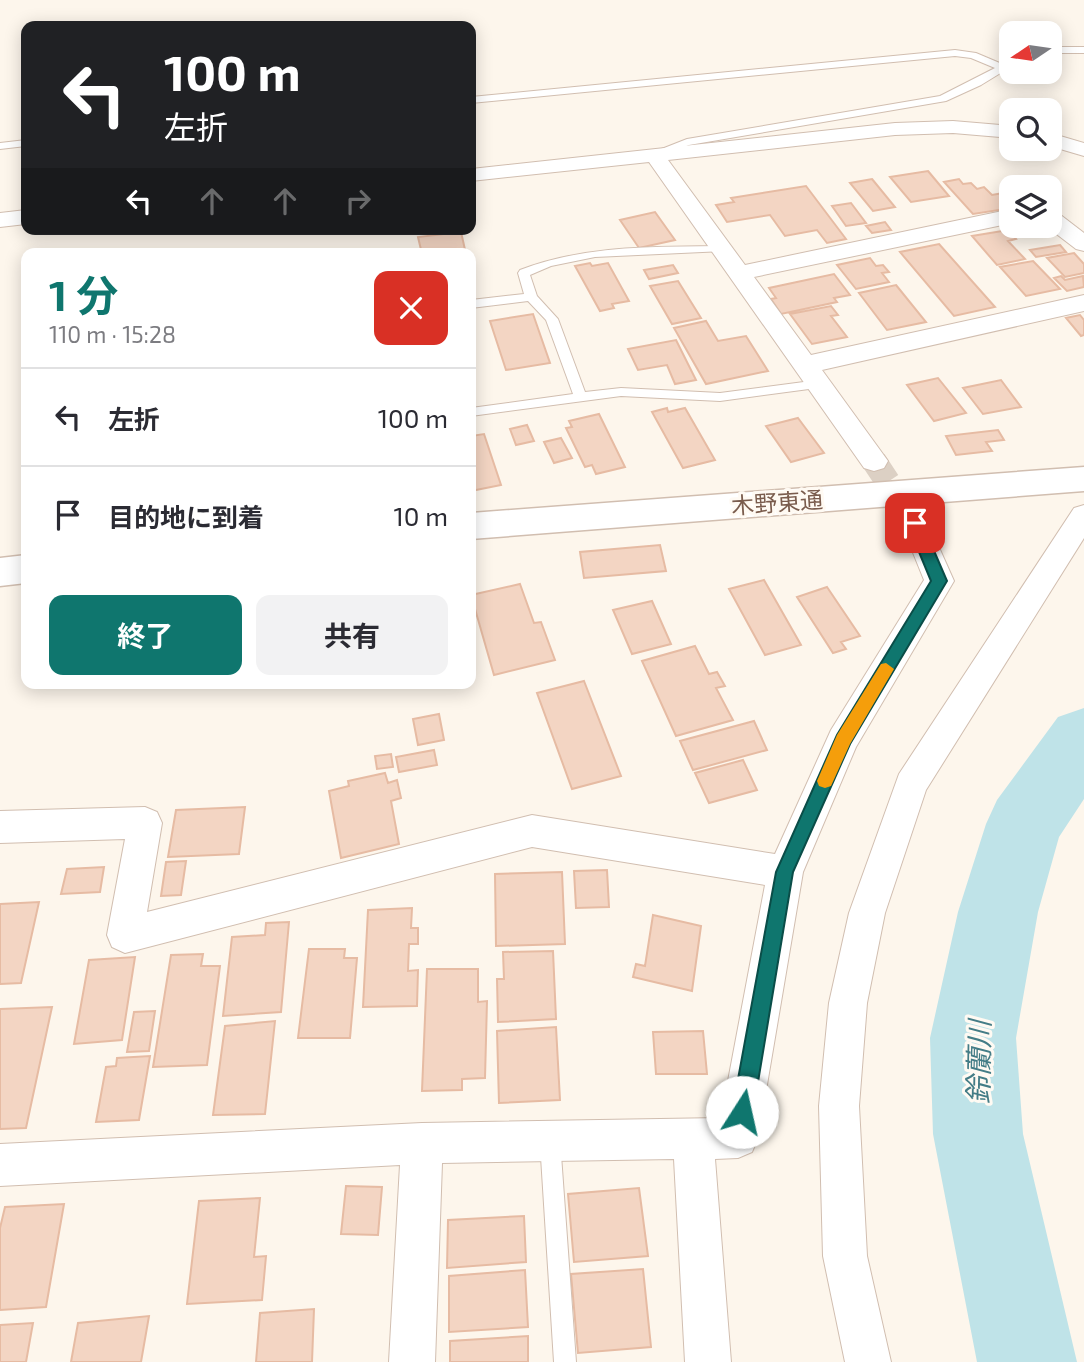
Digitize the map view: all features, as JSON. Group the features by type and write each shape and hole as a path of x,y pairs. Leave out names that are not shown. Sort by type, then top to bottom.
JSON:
{"street":[{"path":"476,174 895,129 953,127 999,131"},
{"path":"1062,143 1084,150"},
{"path":"655,156 737,274 874,461"},
{"path":"0,220 21,218"},
{"path":"737,274 999,219"},
{"path":"1062,227 1084,244"},
{"path":"812,375 1084,303"},
{"name":"木野東通","path":"476,526 1084,479"},
{"path":"868,1362 845,1256 839,1106 848,1003 867,913 911,783 1084,515"},
{"path":"0,1164 422,1143 738,1138 785,872 843,740 939,581 915,523"},
{"path":"0,572 21,570"},
{"path":"0,827 145,823 125,935 532,831 785,872"},
{"path":"693,1139 708,1362"},
{"path":"412,1362 422,1143"}],"lane":[{"path":"1062,50 1084,50"},
{"path":"476,100 955,53 999,62"},
{"path":"655,156 687,142 943,99 978,83 999,69"},
{"path":"0,146 21,144"},
{"path":"580,397 552,318 531,296 524,273 551,260 598,253 720,249"},
{"path":"476,303 531,296"},
{"path":"476,411 621,392 720,397 812,375"},
{"path":"550,1141 565,1362"}],"building":[{"path":"928,171 949,196 911,202 890,177"},
{"path":"872,179 895,207 873,211 850,183"},
{"path":"959,179 963,184 971,183 977,189 984,187 992,195 999,194 999,210 973,214 944,182"},
{"path":"806,186 846,239 827,243 817,230 785,236 770,215 727,222 716,205 734,202 731,198"},
{"path":"851,203 866,223 846,226 832,206"},
{"path":"655,212 675,240 639,248 620,220"},
{"path":"885,222 891,230 872,233 866,226"},
{"path":"999,232 999,238 1015,238 1008,241 1025,259 997,265 972,236"},
{"path":"462,235 465,248 421,248 418,237"},
{"path":"939,244 995,307 954,316 900,252"},
{"path":"1060,245 1066,252 1036,257 1030,250"},
{"path":"1074,253 1084,264 1084,273 1065,277 1047,258"},
{"path":"870,258 876,266 883,265 889,272 882,273 889,282 856,289 837,265"},
{"path":"1033,261 1060,289 1026,296 1000,267"},
{"path":"590,263 592,266 608,263 629,301 612,304 614,308 600,311 575,266"},
{"path":"673,265 678,273 649,279 644,270"},
{"path":"834,274 850,295 834,298 837,302 781,314 771,299 776,298 769,288"},
{"path":"1061,276 1065,280 1083,276 1084,287 1067,291 1054,278"},
{"path":"678,281 701,318 672,324 650,286"},
{"path":"896,285 926,322 887,330 859,293"},
{"path":"831,306 838,315 831,316 847,337 812,344 790,314"},
{"path":"533,314 550,363 506,370 490,321"},
{"path":"1080,315 1084,320 1084,335 1081,336 1066,318"},
{"path":"706,321 718,341 746,336 768,371 706,384 674,328"},
{"path":"676,340 696,380 675,384 667,365 638,370 628,349"},
{"path":"938,378 966,413 934,421 907,385"},
{"path":"1001,380 1021,407 983,414 963,388"},
{"path":"667,408 668,412 685,408 715,460 683,468 652,412"},
{"path":"599,414 625,467 596,474 592,465 585,467 566,428 572,427 569,421"},
{"path":"798,418 824,453 791,462 766,426"},
{"path":"527,425 534,441 516,445 510,429"},
{"path":"998,430 1004,440 986,442 992,451 956,455 946,436"},
{"path":"484,434 501,485 476,490 476,435"},
{"path":"561,438 572,458 554,463 544,442"},
{"path":"660,545 666,571 584,578 580,552"},
{"path":"764,580 801,645 765,655 729,589"},
{"path":"520,584 534,623 541,622 555,660 494,675 476,612 476,594"},
{"path":"827,587 860,636 841,642 846,649 833,653 797,597"},
{"path":"652,601 671,644 632,654 613,610"},
{"path":"695,646 709,674 717,672 725,686 716,688 733,720 676,736 642,661"},
{"path":"584,681 621,776 572,789 537,693"},
{"path":"439,714 444,740 418,745 413,719"},
{"path":"754,721 767,750 693,770 680,741"},
{"path":"434,750 437,765 399,772 396,757"},
{"path":"391,754 393,767 377,769 375,756"},
{"path":"743,760 757,790 709,803 695,773"},
{"path":"385,773 388,783 397,780 401,798 391,801 399,844 341,858 329,791 349,786 348,781"},
{"path":"245,807 239,854 168,857 176,810"},
{"path":"186,861 181,895 161,896 166,862"},
{"path":"104,867 100,892 61,894 67,869"},
{"path":"607,870 609,907 576,908 574,871"},
{"path":"562,872 565,944 496,946 495,874"},
{"path":"39,902 21,983 0,984 0,904"},
{"path":"412,908 411,928 418,928 418,944 409,944 408,971 418,970 417,1006 363,1007 368,910"},
{"path":"653,915 701,926 692,991 633,977 636,964 645,966"},
{"path":"289,922 281,1012 223,1016 232,937 265,935 266,923"},
{"path":"309,949 345,949 344,958 357,958 350,1038 298,1038"},
{"path":"553,951 556,1019 498,1022 497,979 504,979 503,952"},
{"path":"203,954 201,966 220,966 207,1065 153,1067 171,955"},
{"path":"135,957 122,1040 74,1044 89,960"},
{"path":"427,969 478,969 478,1002 487,1001 485,1078 462,1079 462,1090 422,1091"},
{"path":"52,1007 26,1128 0,1129 0,1009"},
{"path":"155,1011 149,1051 127,1052 134,1012"},
{"path":"275,1021 265,1114 213,1115 225,1026"},
{"path":"556,1027 560,1100 499,1103 497,1031"},
{"path":"703,1031 707,1074 656,1074 653,1032"},
{"path":"150,1056 139,1120 96,1122 106,1067 116,1066 117,1058"},
{"path":"346,1186 382,1187 378,1235 341,1234"},
{"path":"639,1188 648,1256 574,1262 568,1194"},
{"path":"260,1198 254,1257 266,1256 262,1300 187,1304 199,1201"},
{"path":"64,1204 46,1307 0,1310 0,1228 5,1207"},
{"path":"524,1216 526,1262 447,1268 448,1220"},
{"path":"643,1269 651,1347 578,1353 571,1274"},
{"path":"525,1270 528,1327 449,1332 449,1276"},
{"path":"314,1309 312,1362 256,1362 260,1313"},
{"path":"149,1316 141,1362 71,1362 78,1323"},
{"path":"33,1323 26,1362 0,1362 0,1325"},
{"path":"528,1336 528,1362 450,1362 450,1341"}],"waterway":[{"name":"鈴蘭川","path":"1027,1362 978,1134 973,1038 998,912 1024,824 1084,739"}],"tunnel":[{"path":"874,461 915,523"}],"slow traffic":[{"path":"825,781 843,740 886,669"}],"route":[{"path":"742,1112 785,872 843,740 939,581 915,523"}]}
